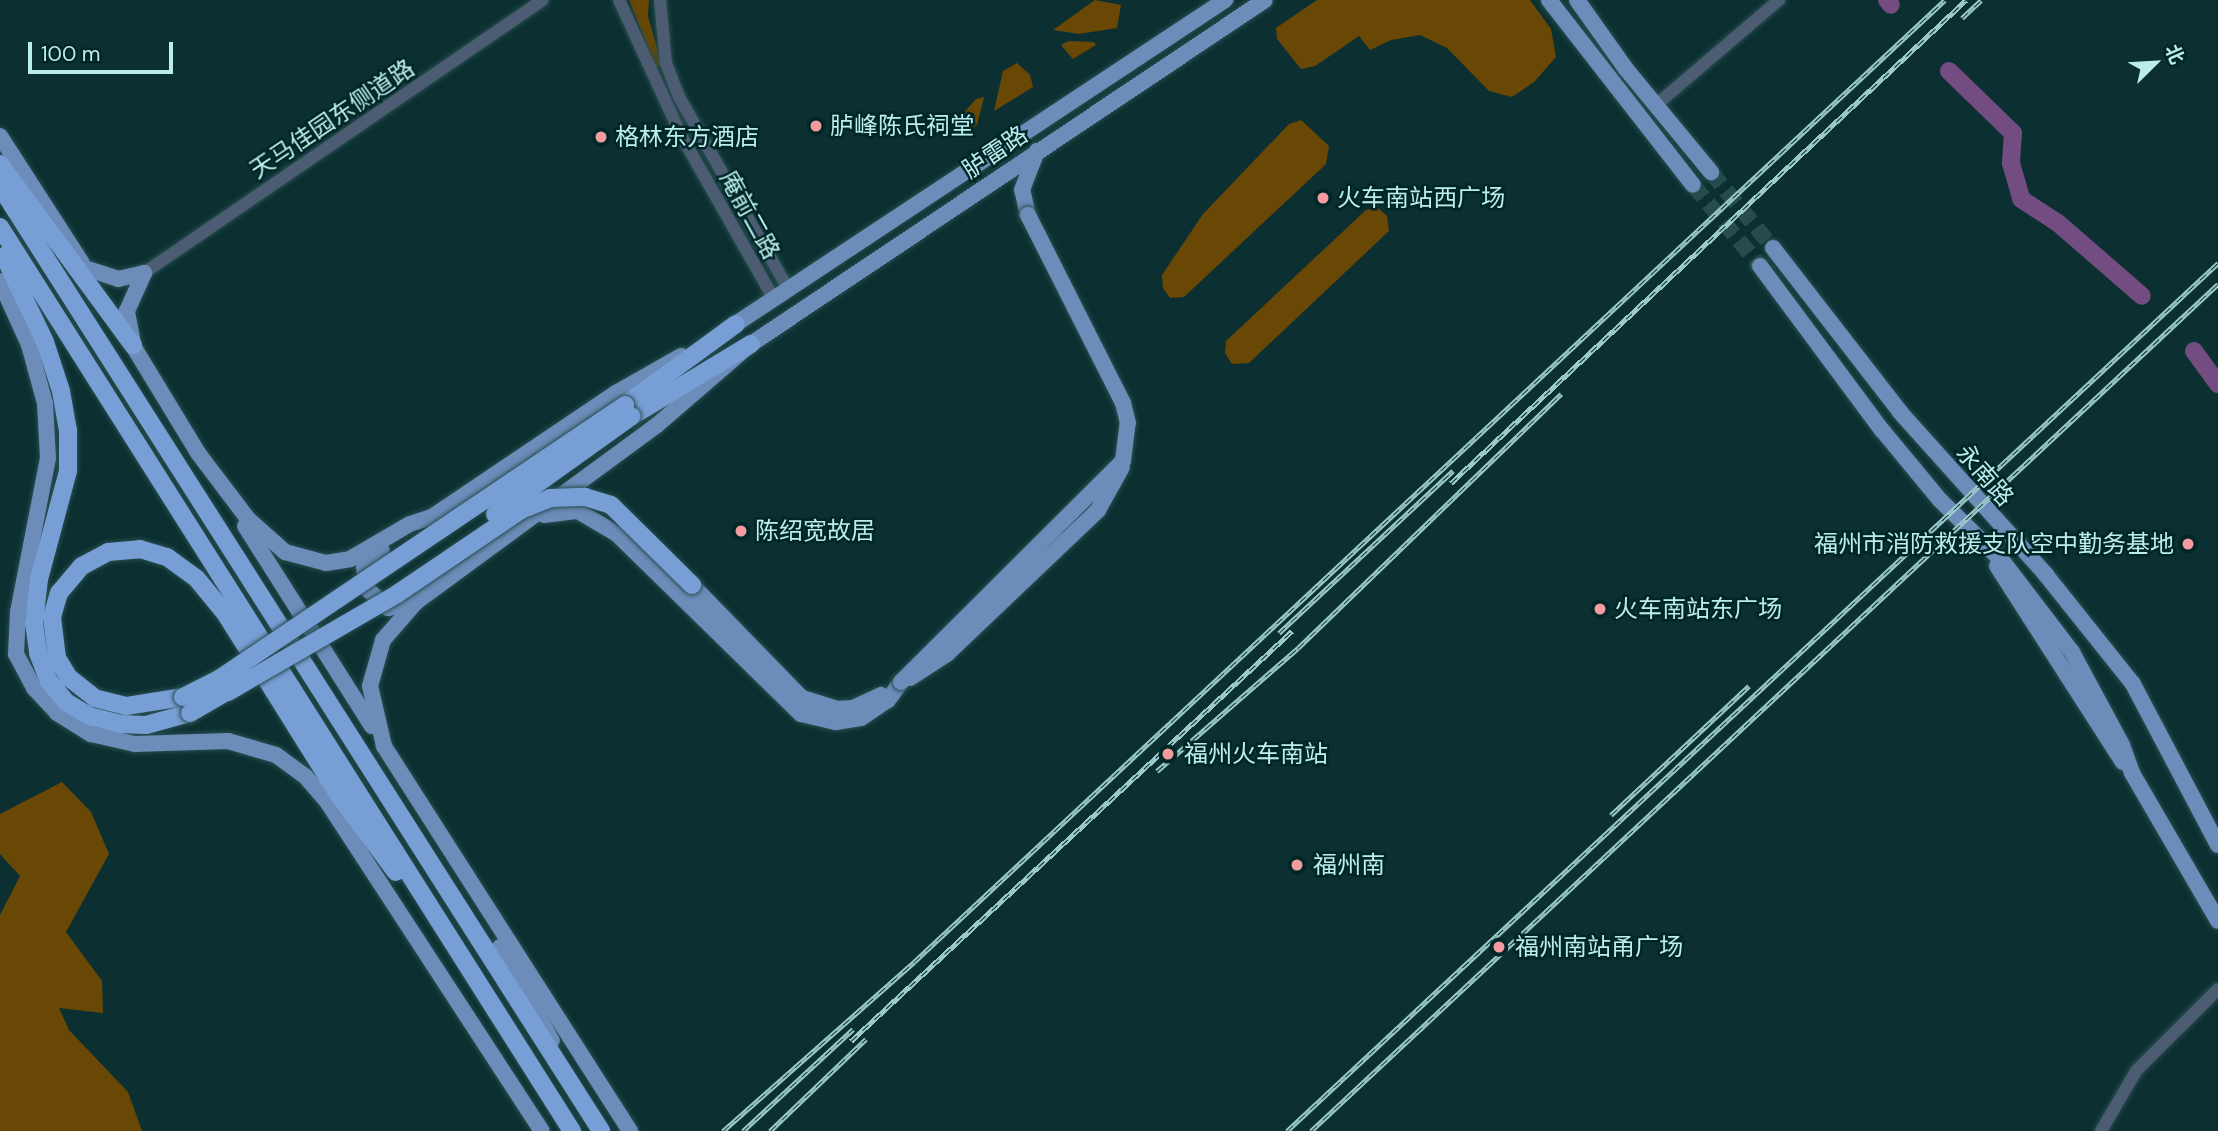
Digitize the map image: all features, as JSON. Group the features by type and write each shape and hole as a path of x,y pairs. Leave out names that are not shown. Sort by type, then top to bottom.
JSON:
{"highway":[{"path":"5,158 133,345"},
{"path":"2,188 599,1128"},
{"path":"0,227 572,1131"},
{"path":"0,250 21,285 61,391 68,471 39,579 34,623 37,653 49,681 66,702 89,716 120,724 146,725 187,705 228,692 397,594 521,510 550,498 585,497 611,505 634,523 686,591"},
{"path":"228,692 475,528 629,411 736,324"},
{"path":"466,962 338,794 225,613 187,569 167,557 140,549 108,552 82,566 60,593 52,617 57,658 69,678 95,698 118,705 187,705 219,679 629,411 751,344"}],"main road":[{"name":"胪雷路","path":"432,517 616,393 736,324 1225,0"},
{"name":"胪雷路","path":"384,746 372,704 371,672 383,640 416,602 535,518 657,425 751,344 1265,0"},
{"path":"1549,0 1693,185"},
{"path":"1577,0 1656,105 1711,172"},
{"path":"0,136 5,158 26,176 78,267 118,279 144,274"},
{"path":"535,518 568,510 601,523 686,591 786,687 811,702 853,708 901,682 1123,461 1128,423 1123,403 1028,215 1022,190 1037,151"},
{"name":"永南路","path":"1773,247 1900,412 2046,575 2133,684 2216,841"},
{"path":"1760,266 1882,430 1986,546 2072,652 2122,745 2132,773 2218,920"},
{"path":"144,274 127,311 133,345 198,453 452,855 630,1131"},
{"path":"0,279 47,348"},
{"path":"0,279 29,345 45,403 48,458 18,612 16,653 34,688 57,713 91,734 135,744 228,741 263,750 289,764 326,800 541,1131"},
{"path":"198,453 261,533 302,560 326,563 350,559 410,524 432,517"},
{"path":"416,602 400,607 382,605 366,588 362,576 368,560 432,517"},
{"path":"338,794 458,1007"},
{"path":"452,855 599,1128"}],"street":[{"name":"天马佳园东侧道路","path":"144,274 543,0"},
{"name":"庵前二路","path":"619,0 682,137 774,299"},
{"path":"660,0 666,63 678,95 788,289"},
{"path":"1656,105 1779,0"},
{"path":"2101,1131 2136,1070 2218,989"}],"shaded area":[{"path":"629,0 649,0 648,16 661,62 657,71"},
{"path":"1095,0 1121,5 1117,28 1079,34 1053,30"},
{"path":"1317,0 1530,0 1551,29 1556,57 1534,82 1512,97 1489,91 1447,48 1420,35 1391,40 1370,50 1359,36 1315,66 1301,69 1277,39 1276,28"},
{"path":"1069,41 1094,42 1096,45 1073,59 1061,45"},
{"path":"1017,63 1030,75 1033,87 994,111 1003,71"},
{"path":"984,97 977,125 958,137 961,116 976,99"},
{"path":"1301,120 1329,146 1326,164 1184,297 1170,298 1163,288 1162,275 1203,214 1289,124"},
{"path":"1378,208 1387,216 1389,231 1249,363 1232,364 1225,353 1226,341 1366,210"},
{"path":"62,782 91,812 109,854 66,932 102,981 103,1013 59,1008 69,1030 128,1092 142,1131 0,1131 0,915 20,876 0,854 0,814"}],"waterway":[{"path":"1887,0 1891,5"},
{"path":"1949,71 2013,133 2011,163 2021,199 2058,223 2142,296"},
{"path":"2194,351 2218,384"}],"tunnel":[{"path":"1711,172 1773,248"},
{"path":"1693,185 1760,266"}],"railway":[{"path":"723,1131 914,962 1945,0"},
{"path":"1451,483 1966,0"},
{"path":"1962,18 1981,0"},
{"path":"1287,1131 2218,263"},
{"path":"1311,1131 2218,284"},
{"path":"1157,771 1298,648 1561,394"},
{"path":"1279,633 1453,471"},
{"path":"851,1041 1292,631"},
{"path":"1611,815 1749,686"},
{"path":"743,1131 853,1029"},
{"path":"770,1131 866,1039"}],"place":[{"name":"胪峰陈氏祠堂","path":"816,126"},
{"name":"格林东方酒店","path":"601,137"},
{"name":"火车南站西广场","path":"1323,198"},
{"name":"陈绍宽故居","path":"741,531"},
{"name":"福州市消防救援支队空中勤务基地","path":"2188,544"},
{"name":"火车南站东广场","path":"1600,609"},
{"name":"福州火车南站","path":"1168,754"},
{"name":"福州南","path":"1297,865"},
{"name":"福州南站甬广场","path":"1499,947"}]}
